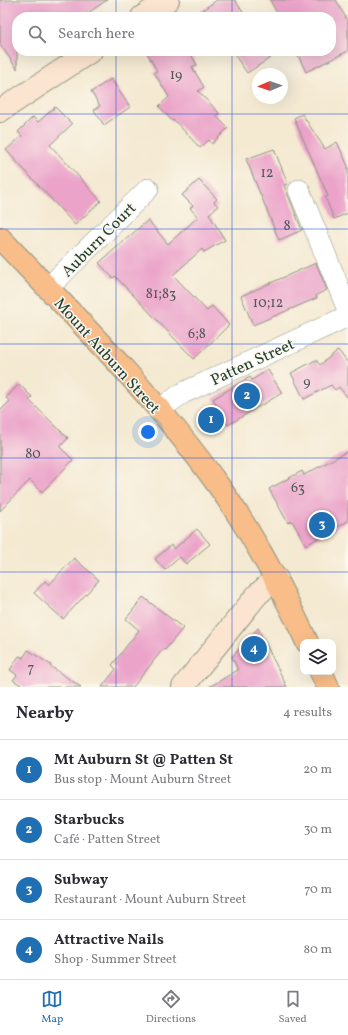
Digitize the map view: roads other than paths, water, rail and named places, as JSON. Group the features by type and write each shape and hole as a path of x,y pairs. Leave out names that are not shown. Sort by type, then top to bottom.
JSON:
{"main road":[{"name":"Mount Auburn Street","path":"0,238 48,288 158,410 217,484 246,527 277,579 306,639"},
{"path":"322,675 328,687"}],"street":[{"path":"150,12 168,0"},
{"path":"0,111 83,56"},
{"name":"Auburn Court","path":"48,288 148,189"},
{"path":"298,190 348,310"},
{"name":"Patten Street","path":"158,410 183,394 348,316"},
{"path":"183,687 257,595 277,579"}],"place":[{"name":"Starbucks","path":"247,396"},
{"name":"Mt Auburn St @ Patten St","path":"211,420"},
{"name":"Subway","path":"322,525"},
{"name":"Attractive Nails","path":"254,649"}]}
